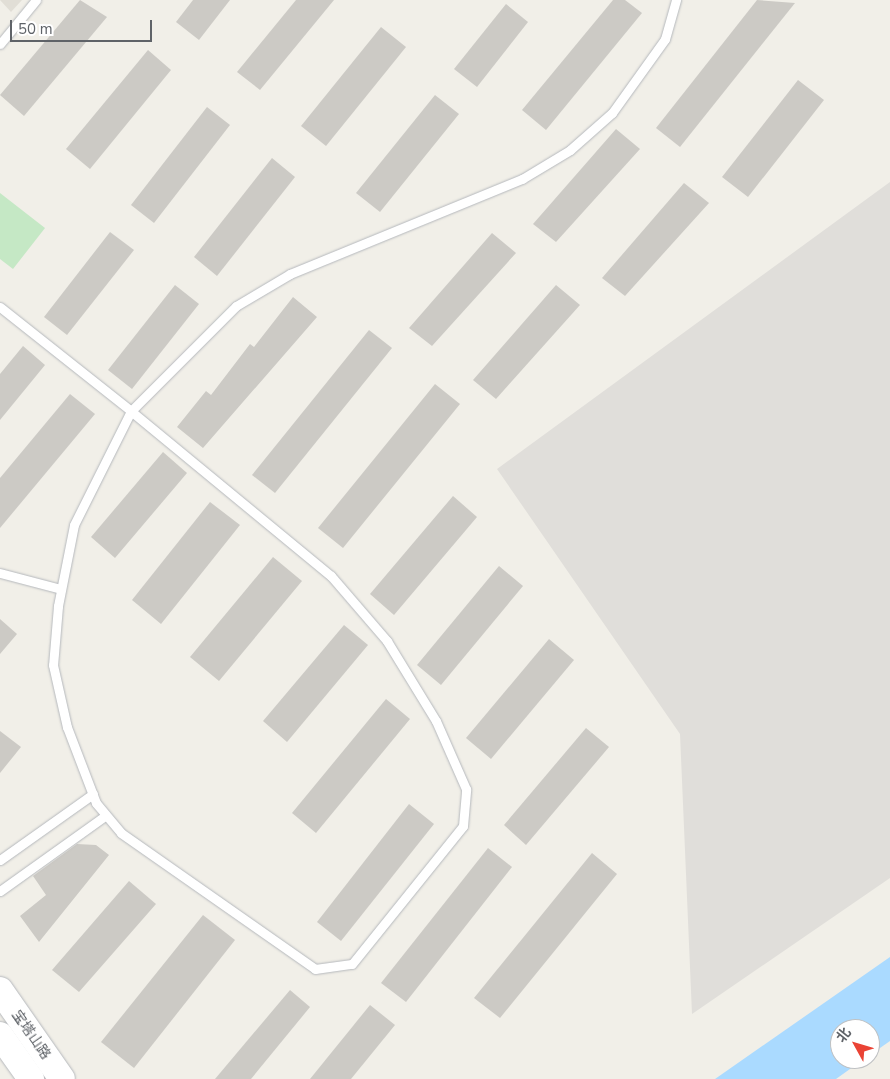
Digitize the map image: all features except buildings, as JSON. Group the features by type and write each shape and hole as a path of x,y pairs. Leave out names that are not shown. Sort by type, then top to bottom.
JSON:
{"street":[{"name":"宝塔山路","path":"0,990 62,1079"},
{"name":"宝塔山路","path":"0,1035 31,1079"}],"lane":[{"path":"0,44 36,0"},
{"path":"0,307 131,411 331,576 386,641 436,721 466,789 463,826 352,964 315,970 121,833 106,815 93,794 67,726 53,665 61,589 74,525 131,411 236,306 290,274 522,179 570,150 612,113 665,39 676,0"},
{"path":"0,574 61,589"},
{"path":"0,860 93,794"},
{"path":"0,892 106,815"}],"shaded area":[{"path":"0,0 22,0 11,12"},
{"path":"890,182 890,878 692,1014 680,734 497,469"}],"green space":[{"path":"0,193 45,228 13,269 0,259"}],"water":[{"path":"890,957 890,1041 880,1048 880,1019 830,1019 830,1069 850,1069 836,1079 715,1079"}]}
